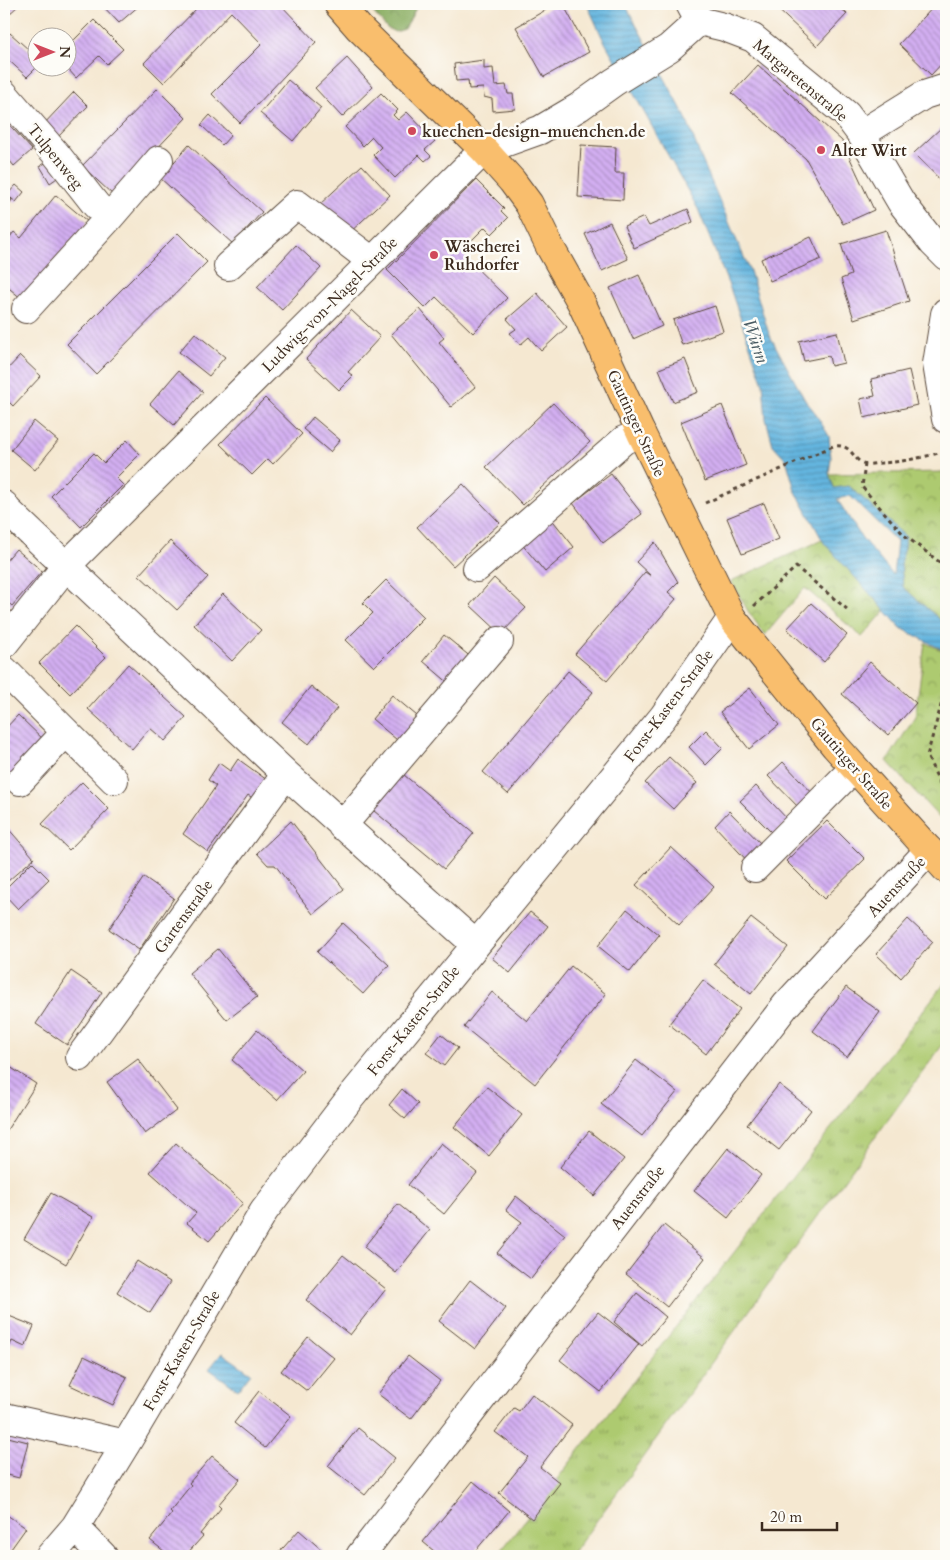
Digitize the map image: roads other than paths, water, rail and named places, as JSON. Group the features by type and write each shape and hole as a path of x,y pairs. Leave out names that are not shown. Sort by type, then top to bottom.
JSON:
{"main road":[{"name":"Gautinger Straße","path":"338,4 359,28 484,150 529,204 550,247 582,304 641,433 740,614 835,746 938,860"}],"street":[{"name":"Ludwig-von-Nagel-Straße","path":"4,644 66,566 484,150 540,130 579,107 614,82 669,48 696,10"},
{"name":"Margaretenstraße","path":"696,10 724,27 754,38 846,114 861,134 901,202 946,256"},
{"path":"861,134 924,95 946,88"},
{"name":"Tulpenweg","path":"4,94 56,154 96,205 109,218"},
{"path":"26,310 159,160"},
{"path":"228,266 297,204 372,261"},
{"path":"946,312 937,364 946,419"},
{"path":"477,568 624,440 641,433"},
{"path":"4,505 7,510 286,774 474,944"},
{"name":"Forst-Kasten-Straße","path":"50,1556 75,1527 264,1211 351,1097 474,944 663,717 740,614"},
{"path":"342,826 499,641"},
{"path":"4,670 114,780"},
{"path":"20,781 66,732"},
{"path":"755,868 854,768"},
{"name":"Gartenstraße","path":"80,1057 286,774"},
{"name":"Auenstraße","path":"360,1556 786,1005 938,860"},
{"path":"4,1417 126,1444"},
{"path":"75,1527 103,1556"}],"water":[{"name":"Würm","path":"587,4 625,4 685,116 750,271 769,334 805,400 829,436 831,458 829,474 834,488 849,486 906,537 901,564 903,587 946,625 946,650 901,628 824,543 795,490 786,459 773,445 766,419 763,384 731,291 698,209 602,37","holes":["850,496 897,542 893,575 862,538 837,499"]},
{"path":"222,1353 251,1373 238,1390 209,1369"}],"place":[{"name":"kuechen-design-muenchen.de","path":"412,131"},
{"name":"Alter Wirt","path":"821,150"},
{"name":"Wäscherei Ruhdorfer","path":"434,255"}]}
